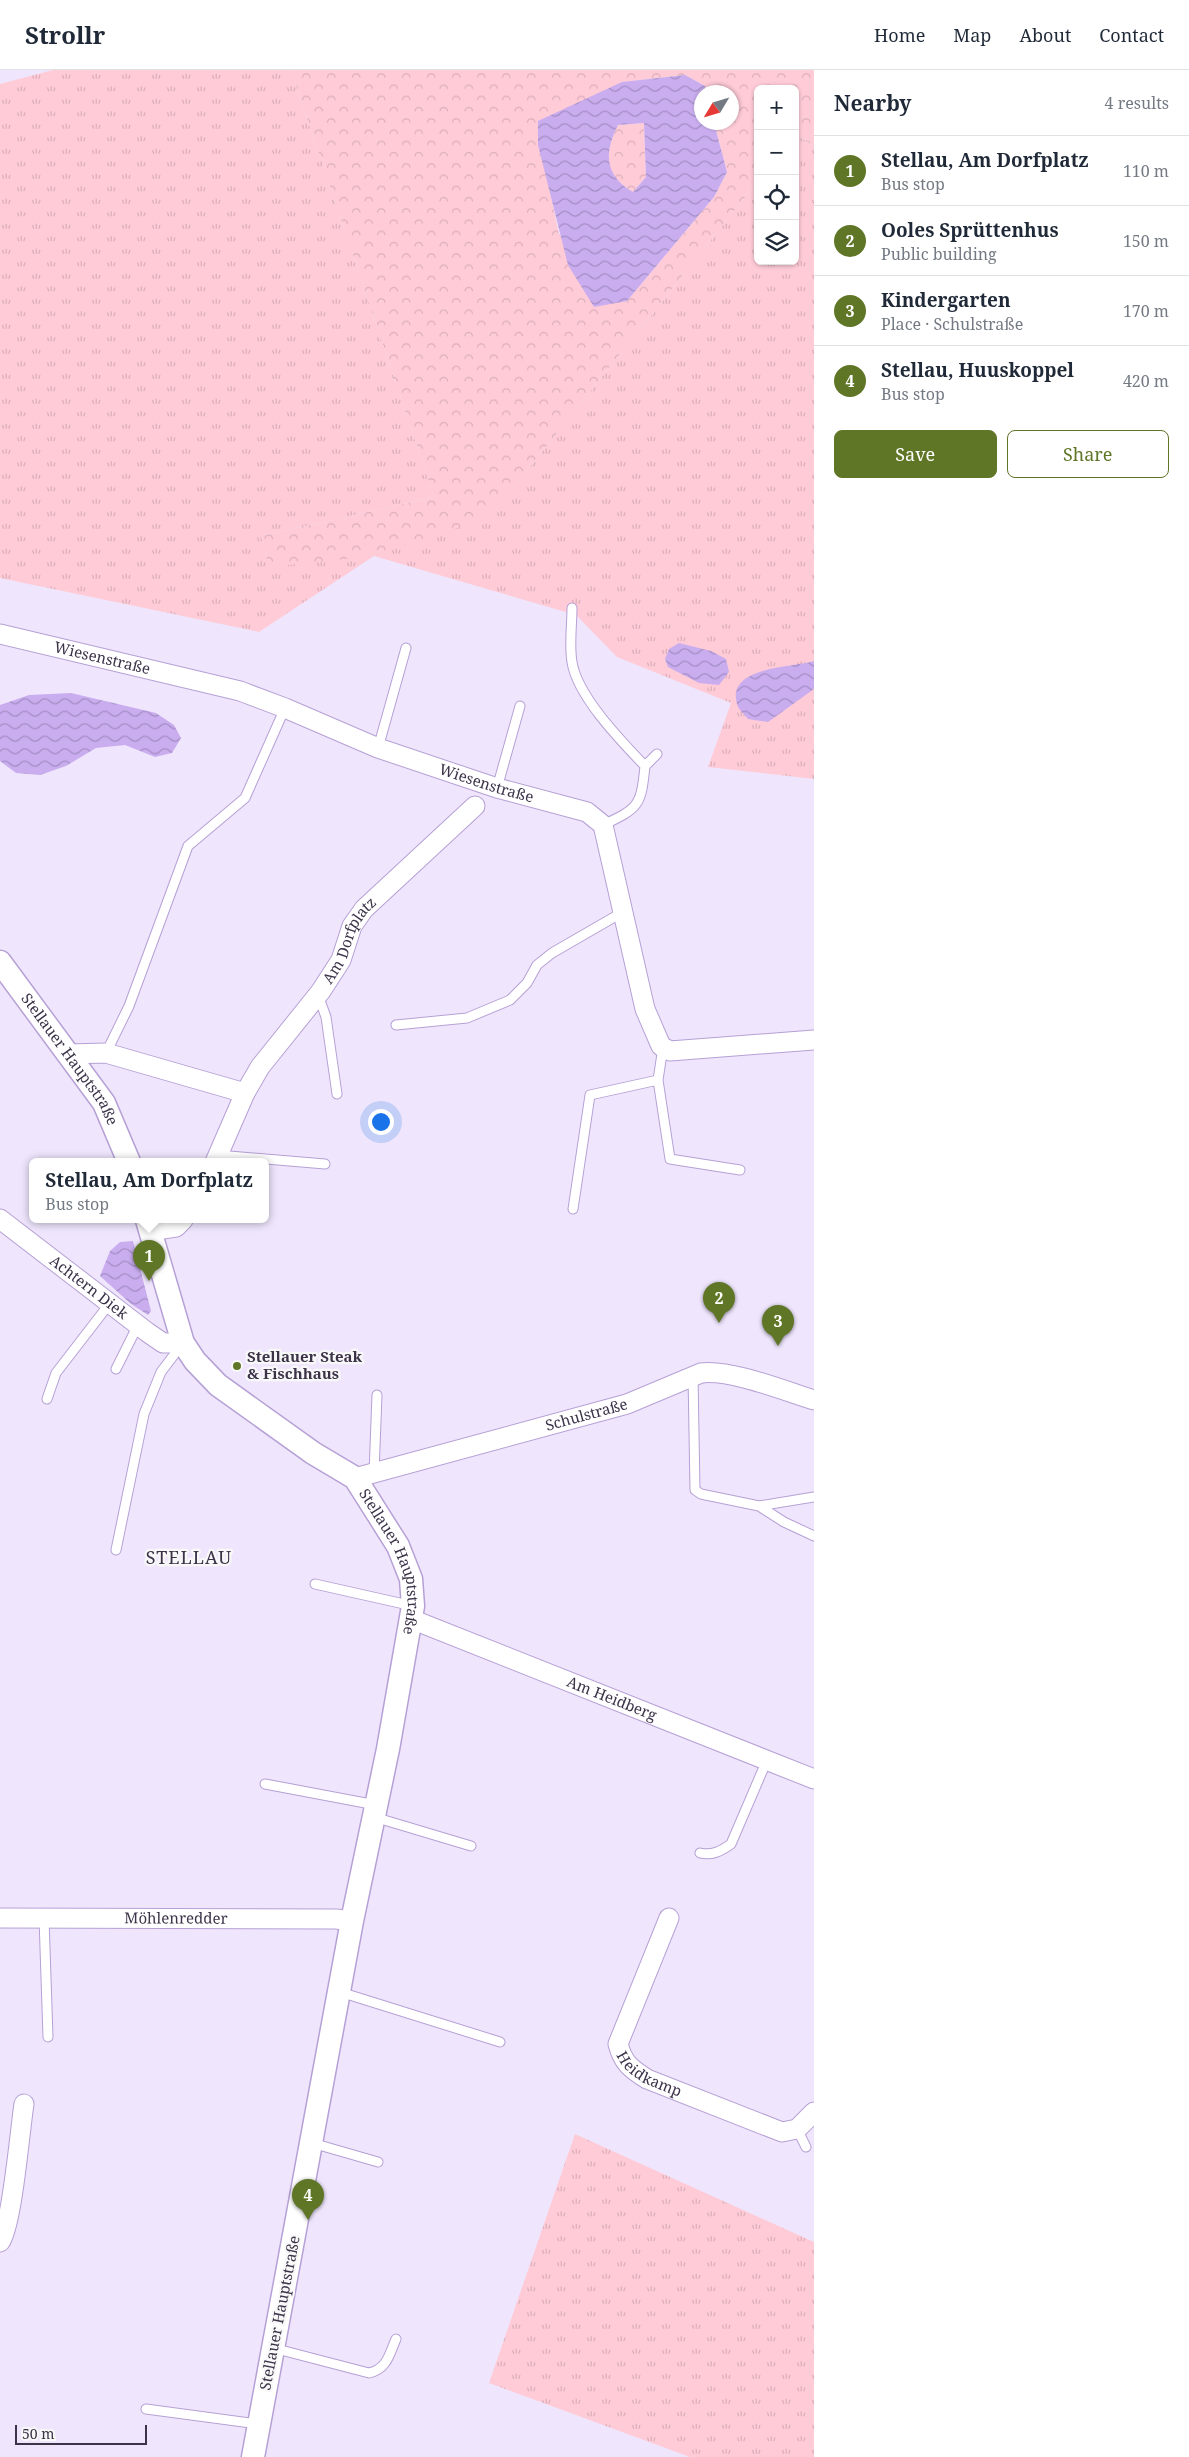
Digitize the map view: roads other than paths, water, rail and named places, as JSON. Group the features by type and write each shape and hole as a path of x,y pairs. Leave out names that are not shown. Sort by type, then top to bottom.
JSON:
{"street":[{"name":"Wiesenstraße","path":"0,634 240,691 378,748 497,788 587,812 603,824"},
{"name":"Am Dorfplatz","path":"217,1158 245,1093 275,1047 318,995 341,960 352,926 364,908 475,806"},
{"path":"603,824 645,1009 663,1047 670,1051 814,1040"},
{"name":"Stellauer Hauptstraße","path":"0,962 104,1103 127,1158"},
{"path":"69,1054 106,1053 245,1093"},
{"name":"Achtern Diek","path":"0,1218 163,1343 183,1343"},
{"path":"149,1225 176,1227 180,1223"},
{"name":"Stellauer Hauptstraße","path":"149,1225 183,1343 206,1374 218,1386 313,1452 364,1476 398,1546 411,1579 412,1613 352,1921 253,2457"},
{"name":"Schulstraße","path":"364,1476 627,1404 693,1376 712,1372 814,1400"},
{"name":"Am Heidberg","path":"412,1613 814,1779"},
{"name":"Möhlenredder","path":"0,1918 336,1919 352,1921"},
{"name":"Heidkamp","path":"670,1918 618,2044 621,2058 629,2068 647,2078 782,2132 797,2129"},
{"path":"0,2242 3,2238 8,2216 24,2104"},
{"path":"797,2129 814,2112"}],"lane":[{"path":"572,608 572,664 585,692 614,733 645,766"},
{"path":"378,748 406,648"},
{"path":"497,788 520,706"},
{"path":"106,1053 130,1006 188,846 245,798 285,708"},
{"path":"603,824 629,813 642,797 645,766 657,754"},
{"path":"396,1025 467,1018 510,1000 526,983 537,966 552,953 623,912"},
{"path":"318,995 326,1017 337,1094"},
{"path":"663,1047 658,1080 670,1159 740,1170"},
{"path":"573,1208 590,1094 658,1080"},
{"path":"269,1161 325,1164"},
{"path":"46,1399 56,1373 110,1303"},
{"path":"116,1369 138,1325"},
{"path":"116,1550 144,1414 161,1372 183,1343"},
{"path":"693,1376 695,1490 701,1494 759,1506 784,1522 814,1536"},
{"path":"364,1476 377,1395"},
{"path":"759,1506 814,1497"},
{"path":"316,1584 412,1613"},
{"path":"700,1853 707,1855 721,1851 731,1844 767,1760"},
{"path":"265,1784 375,1810 471,1846"},
{"path":"44,1918 48,2037"},
{"path":"340,1992 500,2042"},
{"path":"797,2129 806,2147"},
{"path":"311,2143 378,2162"},
{"path":"273,2348 369,2373 380,2371 385,2366 396,2339"},
{"path":"146,2409 258,2424"}],"water":[{"path":"685,75 703,85 694,85 694,130 716,130 727,172 714,197 627,301 594,307 568,265 538,145 538,121 622,82","holes":["644,123 646,177 633,192 623,185 612,171 609,163 610,145 618,125"]},
{"path":"679,643 711,651 726,659 729,672 719,685 699,683 668,667 665,659 669,649"},
{"path":"814,661 814,689 768,722 748,719 739,708 736,692 741,682 763,671"},
{"path":"71,693 156,713 174,725 181,738 172,753 155,757 125,745 96,748 66,766 40,775 16,773 0,761 0,705 29,695"},
{"path":"133,1241 151,1311 148,1315 131,1304 100,1276 110,1251 120,1242"}],"place":[{"name":"Stellau, Am Dorfplatz","path":"149,1281"},
{"name":"Ooles Sprüttenhus","path":"719,1323"},
{"name":"Kindergarten","path":"778,1346"},
{"name":"Stellauer Steak & Fischhaus","path":"237,1366"},
{"name":"Stellau, Huuskoppel","path":"308,2220"}],"district":[{"name":"STELLAU","path":"189,1558"}]}
